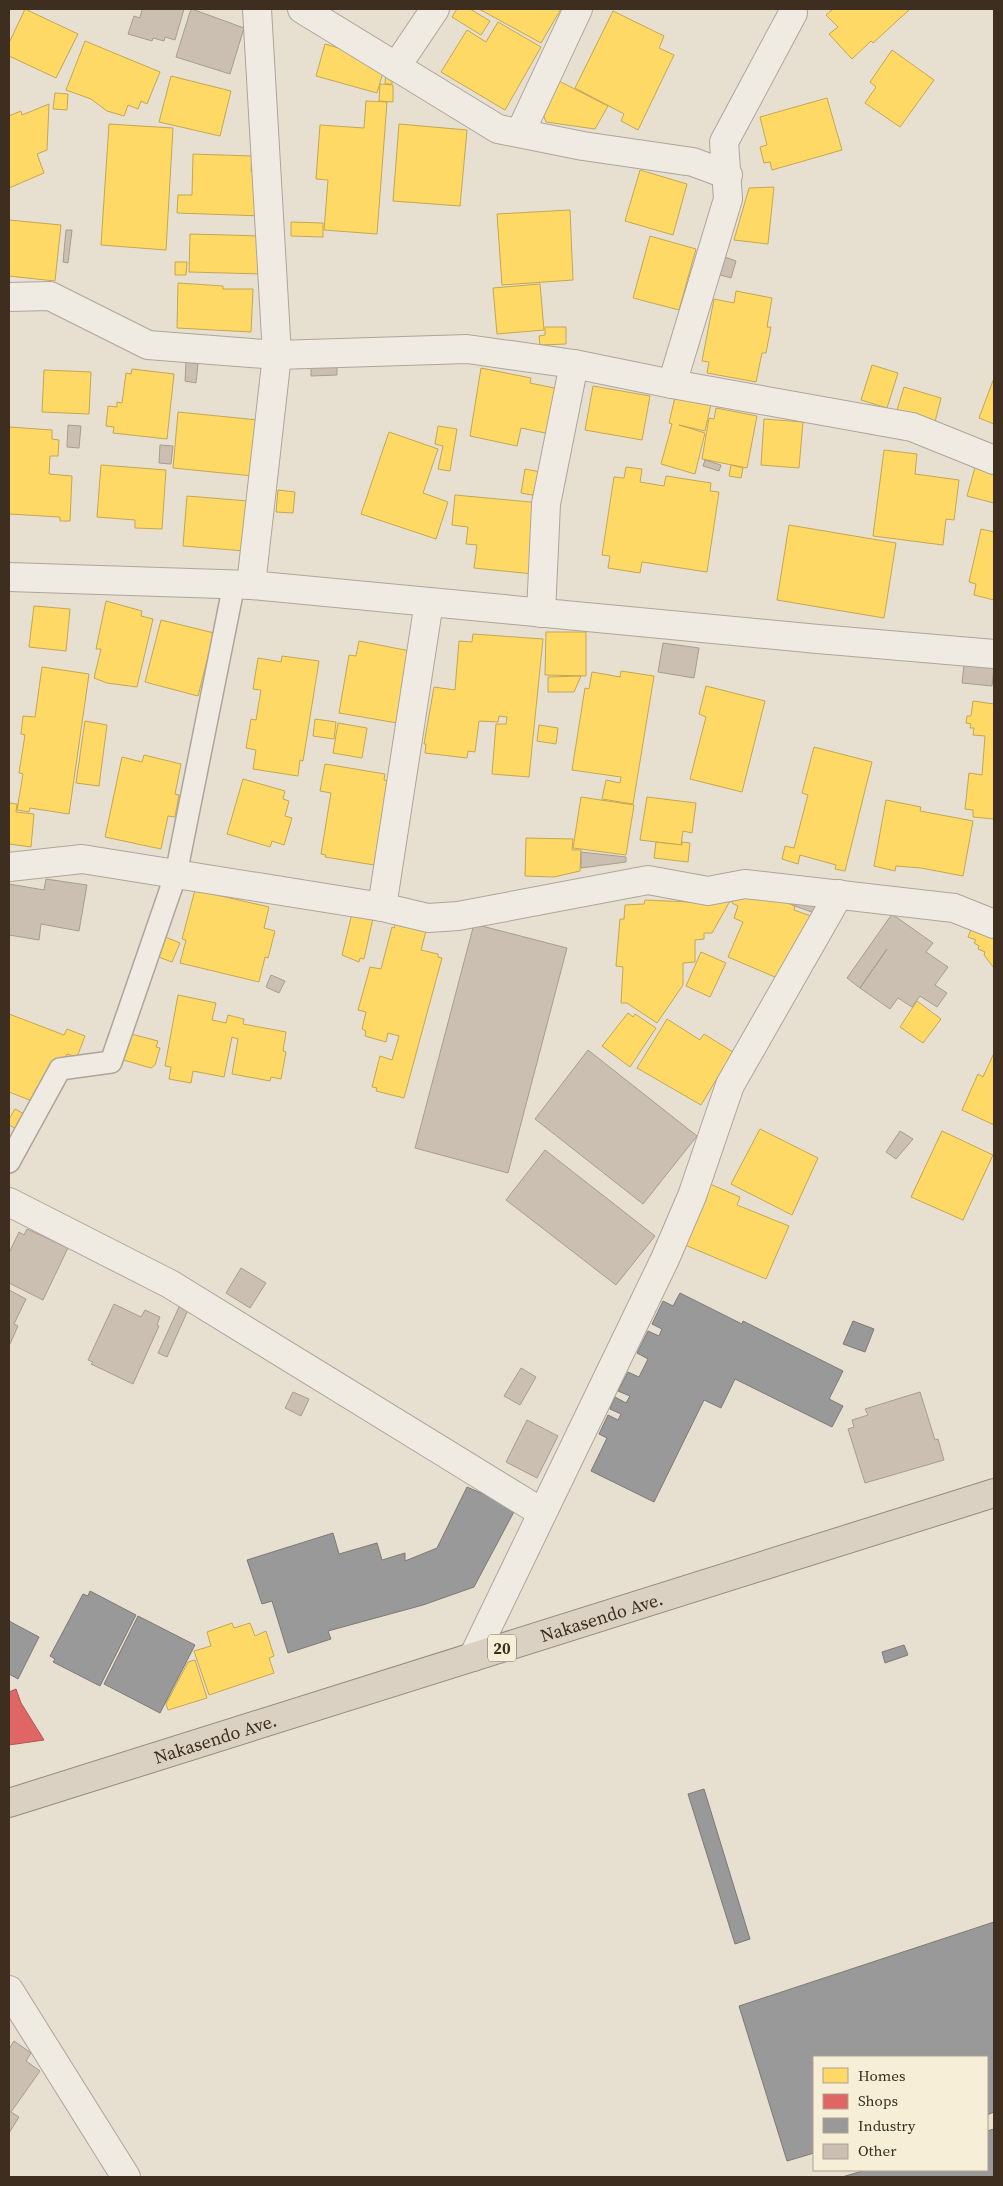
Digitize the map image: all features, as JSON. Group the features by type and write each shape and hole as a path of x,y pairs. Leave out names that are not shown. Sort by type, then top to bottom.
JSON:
{"highway":[{"name":"Nakasendo Ave.","path":"9,1803 994,1493"}],"street":[{"path":"243,585 277,355 258,9"},
{"path":"302,9 498,129 583,146 694,162 728,175"},
{"path":"396,67 435,9"},
{"path":"520,133 578,9"},
{"path":"672,384 728,199 728,175 724,142 793,12"},
{"path":"9,297 50,296 148,345 277,355 467,349 574,364 672,384 912,427 994,460"},
{"path":"541,613 546,504 574,364"},
{"path":"9,577 243,585 994,654"},
{"path":"382,907 429,602"},
{"path":"9,867 82,859 382,907 428,918 458,916 648,880 708,891 745,884 954,908 994,924"},
{"path":"473,1657 541,1512 665,1259 692,1196 730,1086 839,894"},
{"path":"9,1202 170,1284 541,1512"},
{"path":"9,1990 126,2177"}],"lane":[{"path":"9,1162 60,1069 111,1062 176,874 243,585"}],"building: Homes":[{"path":"25,9 78,34 56,78 9,56 9,43"},
{"path":"457,9 470,9 490,21 481,35 452,17"},
{"path":"479,9 561,9 541,43"},
{"path":"833,9 910,9 873,43 871,41 852,59 829,34 838,27 826,15"},
{"path":"613,11 664,36 659,48 674,55 638,130 621,121 624,114 575,88"},
{"path":"498,22 541,47 505,110 441,72 467,30 486,42"},
{"path":"85,41 160,72 147,104 141,101 138,109 128,105 124,116 107,111 91,99 66,90"},
{"path":"325,44 386,62 377,93 316,76"},
{"path":"892,50 934,80 900,127 865,103 876,87 870,82"},
{"path":"386,67 393,68 392,84 385,84"},
{"path":"171,76 231,91 220,136 159,122"},
{"path":"559,81 608,106 595,129 546,122 543,114"},
{"path":"380,84 393,85 393,102 379,101"},
{"path":"55,93 68,94 67,110 53,109"},
{"path":"827,98 842,150 772,170 770,162 764,163 760,147 767,145 760,117"},
{"path":"366,101 387,102 377,234 324,230 328,180 316,179 320,125 364,128"},
{"path":"49,104 47,150 37,154 44,173 9,188 9,116 21,111 22,115"},
{"path":"109,124 173,128 166,250 101,245"},
{"path":"399,124 467,130 460,206 393,201"},
{"path":"193,154 252,156 251,171 263,171 262,216 177,213 178,195 192,195"},
{"path":"640,170 687,184 673,235 625,221"},
{"path":"774,187 768,244 734,240 749,188"},
{"path":"570,210 573,280 502,285 497,214"},
{"path":"9,220 61,225 55,281 9,276"},
{"path":"291,222 323,223 323,237 291,236"},
{"path":"190,234 262,236 261,274 189,272"},
{"path":"650,236 696,249 679,310 633,298"},
{"path":"175,262 187,262 186,275 175,275"},
{"path":"178,283 223,286 223,289 253,289 251,332 177,328"},
{"path":"540,284 544,330 497,334 493,288"},
{"path":"736,291 772,298 767,327 771,327 766,353 762,353 756,382 707,373 709,362 702,361 714,299 734,303"},
{"path":"545,327 566,327 566,344 540,345 539,336 545,335"},
{"path":"872,365 898,373 887,408 861,400"},
{"path":"481,368 531,378 530,383 559,389 550,434 521,428 517,446 470,436"},
{"path":"132,369 174,374 167,439 113,433 114,427 106,426 108,406 117,407 117,402 122,403 126,373 131,374"},
{"path":"44,370 91,372 89,414 42,412"},
{"path":"994,378 994,424 979,418"},
{"path":"593,386 650,396 642,440 585,430"},
{"path":"904,387 941,398 935,422 897,410"},
{"path":"675,397 711,404 705,431 679,425 705,433 695,474 661,464 672,424 669,423"},
{"path":"716,408 757,416 747,468 702,459 709,418 714,419"},
{"path":"178,412 258,420 253,476 173,468"},
{"path":"764,419 803,422 799,468 761,465"},
{"path":"438,426 457,429 450,471 438,469 443,446 435,444"},
{"path":"9,427 52,430 52,439 59,440 58,456 50,456 49,474 72,476 70,521 60,521 60,517 9,514"},
{"path":"389,432 438,449 423,493 448,502 436,539 361,514"},
{"path":"884,450 917,454 915,474 959,480 954,520 946,519 943,545 873,536"},
{"path":"976,464 994,473 994,503 967,496"},
{"path":"101,465 166,470 162,529 135,528 135,520 97,517"},
{"path":"731,465 743,468 741,478 729,476"},
{"path":"626,467 642,469 640,482 664,486 666,476 711,483 710,491 719,492 707,572 642,562 640,573 608,568 610,556 602,555 614,477 624,478"},
{"path":"525,469 546,473 543,497 521,493"},
{"path":"278,490 295,492 293,513 276,512"},
{"path":"455,495 541,503 533,574 474,568 477,545 466,544 468,527 452,525"},
{"path":"187,496 248,501 245,551 183,546"},
{"path":"789,525 896,543 884,618 777,600"},
{"path":"981,529 994,532 994,600 974,595 976,584 969,582"},
{"path":"106,601 142,611 141,616 153,619 137,687 107,683 94,678 101,649 96,649"},
{"path":"34,606 70,609 66,651 29,647"},
{"path":"161,620 214,633 198,696 145,682"},
{"path":"546,632 586,632 586,676 545,675"},
{"path":"473,634 543,639 529,777 492,774 496,724 506,724 507,717 499,716 498,722 479,721 475,752 468,751 467,758 425,753 426,744 424,744 434,687 455,690 459,641 472,642"},
{"path":"359,641 415,652 403,724 339,713 349,655 356,656"},
{"path":"282,656 319,661 303,761 300,760 298,776 253,769 256,750 246,748 251,719 256,720 261,690 253,689 258,658 281,662"},
{"path":"42,667 89,674 69,814 30,808 29,812 17,810 23,774 19,773 25,735 21,734 23,716 35,717"},
{"path":"621,671 654,676 633,804 602,799 606,780 620,783 621,777 572,770 585,688 589,689 592,672 620,677"},
{"path":"581,676 574,692 548,692 548,677"},
{"path":"706,686 765,701 742,792 690,779 706,717 699,714"},
{"path":"973,701 994,704 994,819 973,817 973,810 965,809 969,773 982,775 985,736 973,735 974,728 970,728 971,724 966,723 967,716 971,716"},
{"path":"315,719 336,722 334,739 313,736"},
{"path":"85,721 107,725 99,786 76,783"},
{"path":"338,723 367,728 362,758 333,753"},
{"path":"539,725 558,728 556,744 537,741"},
{"path":"814,747 872,762 845,871 835,869 836,865 800,855 798,864 782,859 785,846 794,848 808,795 802,793"},
{"path":"144,755 181,764 175,794 179,795 175,817 168,816 161,849 105,837 122,757 142,762"},
{"path":"325,764 385,774 384,780 388,781 374,865 325,857 326,855 321,854 331,793 320,791"},
{"path":"243,779 285,791 283,799 289,801 285,816 292,818 284,845 272,841 270,847 227,834"},
{"path":"581,797 634,805 626,855 573,848"},
{"path":"647,797 696,803 692,833 683,831 681,845 640,840"},
{"path":"886,800 921,807 920,811 973,821 963,876 921,868 896,866 895,871 874,866"},
{"path":"9,803 17,804 16,812 34,814 31,847 9,844"},
{"path":"526,838 573,839 572,850 581,850 580,871 554,877 525,876"},
{"path":"656,842 682,845 682,842 690,843 688,862 654,858"},
{"path":"195,890 269,907 264,928 275,931 268,958 265,957 259,982 180,963 186,940 182,939"},
{"path":"737,893 753,899 755,893 774,901 775,898 795,906 794,910 811,916 807,928 804,927 782,980 728,957 743,922 734,918 738,906 732,903"},
{"path":"690,898 730,901 712,933 704,933 704,939 695,940 695,962 683,963 683,985 657,1023 627,1003 621,1003 623,967 616,966 620,919 624,919 625,905 644,904 645,900 690,902"},
{"path":"354,905 375,909 364,959 360,958 359,962 342,955"},
{"path":"974,922 994,929 994,968 984,955 985,952 978,949 979,946 974,943 976,940 968,937"},
{"path":"396,923 426,931 421,950 438,954 438,957 442,958 404,1098 376,1091 377,1088 372,1087 380,1056 392,1060 399,1036 388,1033 386,1042 365,1036 366,1031 362,1029 366,1012 358,1010 370,967 381,969 392,927 394,928"},
{"path":"163,936 180,943 172,962 156,956"},
{"path":"701,952 726,963 710,997 686,986"},
{"path":"178,995 216,1003 212,1020 226,1023 228,1015 244,1019 243,1024 286,1032 283,1051 286,1052 281,1079 271,1077 270,1081 232,1074 238,1039 232,1037 224,1077 193,1071 191,1083 169,1079 171,1067 165,1066"},
{"path":"917,1001 941,1019 923,1043 900,1027"},
{"path":"628,1013 633,1017 635,1014 656,1028 630,1067 602,1046"},
{"path":"9,1014 64,1035 67,1029 85,1036 77,1057 67,1054 59,1073 40,1104 9,1092"},
{"path":"667,1019 700,1040 704,1034 733,1052 701,1105 637,1068"},
{"path":"127,1033 158,1041 156,1047 160,1048 155,1065 151,1068 120,1059"},
{"path":"994,1053 994,1125 962,1110 978,1074 983,1077"},
{"path":"15,1109 28,1116 20,1131 9,1125 9,1119"},
{"path":"760,1129 818,1158 792,1215 731,1184"},
{"path":"942,1131 993,1155 963,1220 911,1197"},
{"path":"710,1184 740,1197 737,1205 789,1226 766,1279 685,1245"},
{"path":"232,1623 234,1628 250,1623 255,1636 266,1631 274,1656 269,1658 274,1673 209,1695 194,1651 211,1646 207,1632"},
{"path":"195,1660 207,1698 168,1710 166,1704 188,1662"}],"building: Shops":[{"path":"16,1689 21,1703 44,1740 9,1745 9,1692"}],"building: Industry":[{"path":"680,1293 742,1324 743,1321 843,1371 829,1399 843,1406 832,1427 735,1379 721,1408 704,1400 654,1502 591,1471 607,1438 599,1434 608,1415 618,1420 621,1414 610,1409 615,1397 626,1403 630,1396 618,1391 628,1372 639,1377 648,1359 637,1353 648,1331 659,1336 662,1329 652,1324 663,1301 673,1306"},
{"path":"853,1321 874,1329 865,1352 843,1344"},
{"path":"467,1487 516,1508 474,1587 423,1605 328,1631 331,1639 288,1653 272,1601 262,1604 247,1560 333,1533 339,1554 377,1543 382,1560 405,1553 405,1561 437,1548"},
{"path":"90,1591 136,1615 100,1686 53,1662 55,1659 50,1656 83,1594 88,1596"},
{"path":"138,1616 195,1645 160,1713 104,1684"},
{"path":"9,1621 39,1637 18,1679 9,1674"},
{"path":"904,1645 908,1655 885,1663 882,1652"},
{"path":"704,1789 750,1939 735,1944 688,1794"},
{"path":"994,1922 994,2112 988,2115 988,2056 813,2056 813,2153 787,2161 739,2006"},
{"path":"994,2129 994,2177 842,2177 863,2171 988,2171 988,2131"}],"building: Other":[{"path":"142,9 184,9 175,40 165,37 164,41 153,38 152,41 128,34 134,16 140,18"},
{"path":"192,9 244,28 230,74 176,57"},
{"path":"66,230 72,230 68,263 63,262"},
{"path":"725,257 736,261 731,278 720,275"},
{"path":"337,361 337,375 311,376 311,362"},
{"path":"186,362 198,364 196,383 185,381"},
{"path":"68,425 81,426 79,448 67,447"},
{"path":"160,445 173,446 171,464 159,463"},
{"path":"705,460 721,465 719,471 703,466"},
{"path":"663,643 699,648 694,678 658,672"},
{"path":"964,665 994,668 992,686 962,683"},
{"path":"581,852 626,857 626,862 581,868"},
{"path":"46,879 87,885 79,931 41,924 39,940 9,935 9,884 44,890"},
{"path":"798,890 825,901 820,915 792,905"},
{"path":"892,914 933,943 926,952 948,967 935,985 947,993 937,1007 920,996 912,1007 898,998 890,1009 847,978"},
{"path":"474,924 567,948 508,1173 415,1148"},
{"path":"271,975 285,981 279,993 266,987"},
{"path":"588,1050 697,1136 643,1204 535,1119"},
{"path":"900,1131 913,1139 896,1159 886,1152"},
{"path":"545,1150 655,1236 616,1285 506,1200"},
{"path":"27,1229 68,1248 43,1300 9,1283 9,1253 19,1232 24,1235"},
{"path":"241,1268 266,1283 250,1308 226,1293"},
{"path":"9,1290 26,1299 14,1324 18,1326 9,1346"},
{"path":"114,1304 141,1317 145,1310 160,1317 157,1325 159,1326 133,1384 91,1364 93,1362 88,1360"},
{"path":"179,1307 188,1310 167,1357 158,1353"},
{"path":"521,1368 536,1377 520,1405 504,1396"},
{"path":"293,1392 309,1399 301,1416 285,1408"},
{"path":"920,1392 935,1440 938,1439 944,1460 865,1483 848,1429 854,1427 852,1420 868,1415 865,1409"},
{"path":"527,1420 558,1436 537,1478 506,1462"},
{"path":"14,2041 31,2053 26,2061 40,2071 11,2112 19,2117 9,2133 9,2049"}]}
